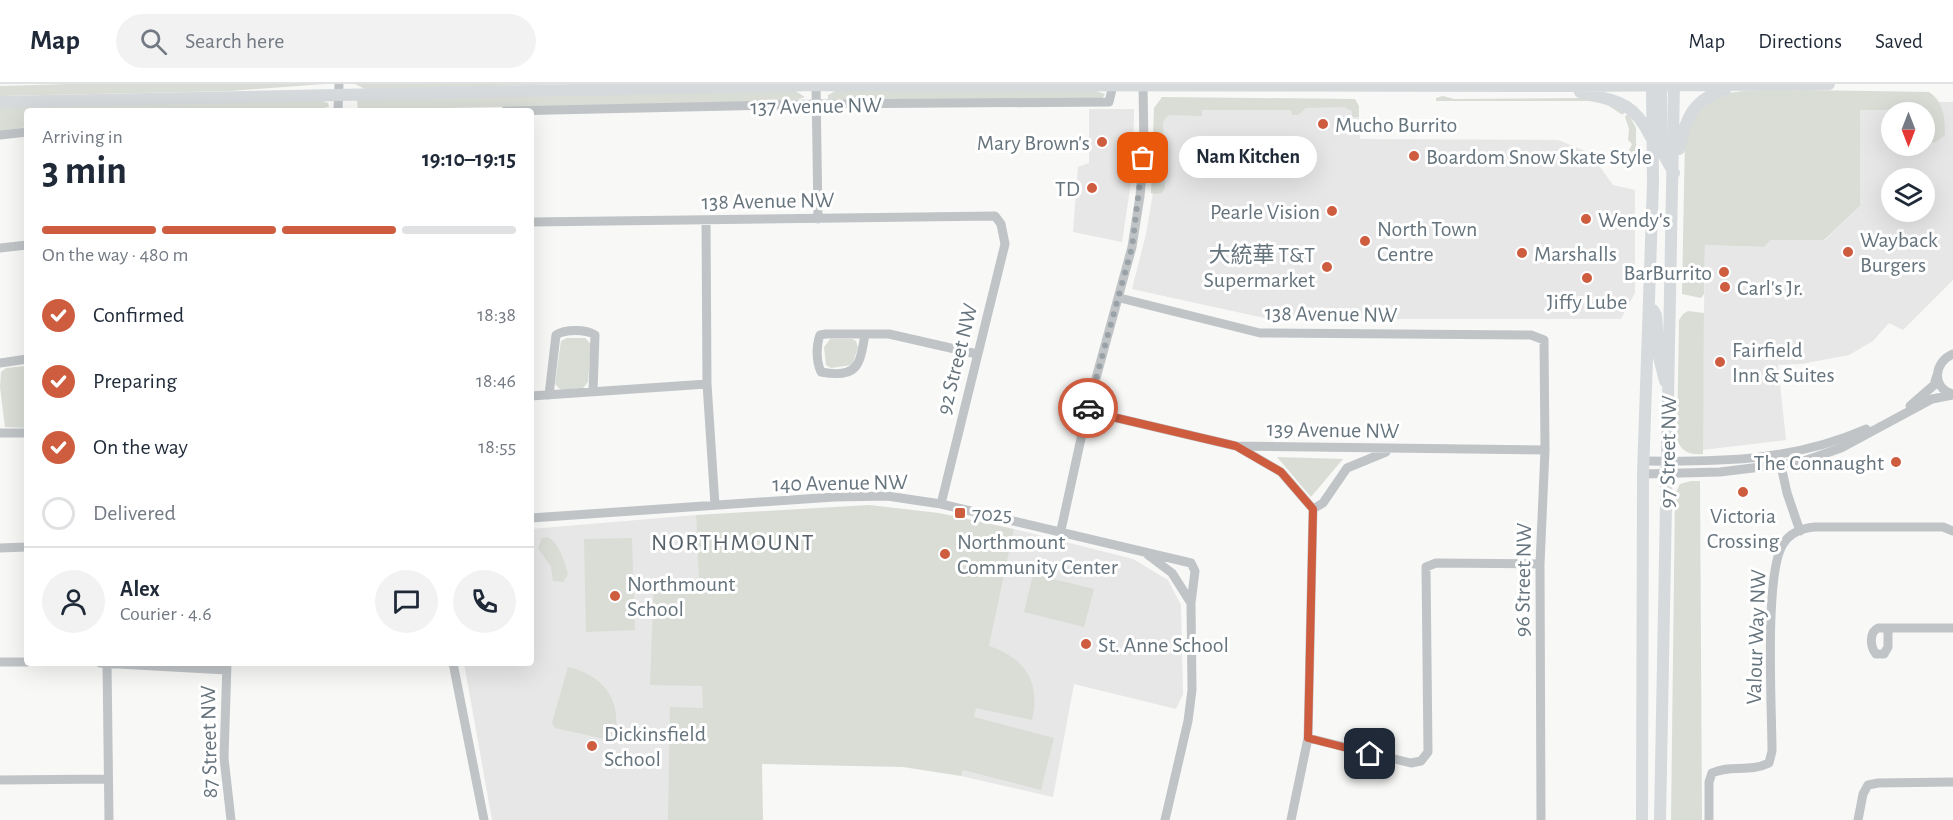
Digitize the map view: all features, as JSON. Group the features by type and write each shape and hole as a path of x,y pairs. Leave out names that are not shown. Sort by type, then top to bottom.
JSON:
{"main road":[{"name":"137 Avenue NW","path":"0,102 339,89 816,84 1740,86 1829,84"},
{"path":"1224,86 1238,84"},
{"path":"1661,85 1661,150 1674,174"},
{"name":"97 Street NW","path":"1642,820 1643,474 1653,183 1652,141 1661,85"},
{"path":"1568,86 1627,106 1643,122 1652,141"},
{"name":"97 Street NW","path":"1660,820 1674,174 1682,135 1693,108 1705,97 1740,86"},
{"path":"1653,183 1666,198 1673,226"},
{"path":"1649,304 1656,315 1659,357 1669,396"}],"street":[{"path":"816,84 818,219"},
{"name":"137 Avenue NW","path":"534,110 817,104 1109,102 1113,85"},
{"path":"1061,530 1087,411 1120,298 1140,196 1144,149 1143,85"},
{"path":"338,108 339,89"},
{"path":"0,135 24,132"},
{"name":"138 Avenue NW","path":"534,222 995,216 1001,224"},
{"path":"706,220 707,384 715,505"},
{"name":"92 Street NW","path":"941,504 1005,244 1001,224"},
{"path":"0,248 24,245"},
{"name":"138 Avenue NW","path":"1120,298 1260,333 1531,335 1544,340"},
{"path":"549,395 554,344 556,335 562,332 591,332 595,335 593,391"},
{"path":"865,334 861,361 856,369 848,372 821,372 818,365 820,335 865,334 889,334 977,354"},
{"name":"96 Street NW","path":"1541,820 1540,564 1545,450 1544,340"},
{"path":"1780,460 1842,439 1887,419 1928,392 1934,386 1941,362 1953,354"},
{"path":"0,363 24,359"},
{"path":"1937,375 1942,388 1953,395"},
{"path":"534,396 707,384"},
{"path":"1644,461 1667,467 1720,472 1841,448 1932,399 1953,395"},
{"name":"139 Avenue NW","path":"1087,411 1236,446 1390,450 1545,450"},
{"path":"0,433 24,433"},
{"path":"1236,446 1281,472 1313,509 1308,738 1291,820"},
{"path":"1313,509 1323,503 1347,468 1390,450"},
{"path":"1780,460 1786,493 1800,531 1815,527 1952,530"},
{"path":"1643,474 1667,467"},
{"name":"140 Avenue NW","path":"534,518 834,497 886,496 941,504 1061,530 1191,563 1195,571 1191,603"},
{"name":"Valour Way NW","path":"1709,820 1709,782 1712,773 1719,769 1757,769 1769,763 1772,751 1774,573 1784,542 1800,531"},
{"path":"0,548 24,548"},
{"path":"1143,552 1172,573 1191,603 1192,690 1168,819"},
{"path":"1308,738 1411,763 1422,761 1428,752 1426,567 1437,563 1540,564"},
{"path":"1888,628 1953,628"},
{"path":"0,662 24,662"},
{"path":"107,666 109,820"},
{"path":"196,666 226,667"},
{"path":"454,666 484,820"},
{"name":"87 Street NW","path":"226,667 224,758 231,820"},
{"path":"0,780 107,779"},
{"path":"1858,820 1863,794 1868,785 1953,783"}],"shaded area":[{"path":"324,84 231,91 0,96 0,86"},
{"path":"355,84 572,84 365,89"},
{"path":"794,90 805,97 794,101 455,108 358,108 357,100"},
{"path":"837,90 1093,90 1105,94 1102,99 828,99 828,95"},
{"path":"1755,90 1929,92 1941,106 1945,135 1935,142 1935,102 1881,102 1881,110 1860,110 1860,206 1824,240 1771,240 1764,247 1705,245 1704,294 1701,298 1682,294 1685,137 1696,112 1707,101 1729,93"},
{"path":"1443,96 1454,99 1584,98 1625,108 1624,114 1621,114 1606,104 1589,101 1436,101 1436,98"},
{"path":"1162,97 1355,99 1359,106 1359,117 1352,117 1352,111 1344,107 1306,108 1298,115 1292,115 1291,110 1202,110 1202,116 1168,115 1163,122 1165,188 1162,193 1154,194 1151,193 1154,108"},
{"path":"319,100 328,103 329,107 24,108 24,127 0,131 0,107"},
{"path":"1860,102 1881,102 1881,156 1935,156 1935,102 1953,102 1953,280 1903,330 1889,323 1873,341 1849,355 1801,364 1778,365 1786,440 1702,450 1705,245 1764,247 1771,240 1825,240 1860,206"},
{"path":"1358,105 1360,139 1558,140 1590,153 1613,185 1635,190 1635,293 1621,319 1269,319 1132,289 1146,234 1155,181 1155,111"},
{"path":"1089,109 1134,109 1133,169 1122,242 1073,232 1078,167 1089,163"},
{"path":"1628,113 1636,128 1636,164 1631,166 1622,160 1622,153 1627,155 1632,144 1628,140 1629,129 1625,117"},
{"path":"1688,311 1704,313 1703,454 1687,452 1677,439 1679,320"},
{"path":"567,338 585,338 591,344 588,382 583,388 561,390 555,384 561,341"},
{"path":"830,339 856,341 858,348 852,365 831,368 826,365 824,347"},
{"path":"24,366 24,428 5,427 0,387 1,372 6,368"},
{"path":"1277,457 1343,459 1311,497"},
{"path":"1700,481 1702,820 1671,820 1675,494 1680,484"},
{"path":"869,505 939,513 1014,529 989,646 1012,657 1027,673 1034,694 1032,720 976,708 974,717 1054,738 1041,790 963,770 961,776 903,767 762,764 763,820 668,820 670,707 703,708 702,686 650,685 654,580 699,586 696,515"},
{"path":"696,515 709,820 492,820 465,666 534,666 534,529"},
{"name":"St. Anne School","path":"1014,529 1133,559 1168,580 1181,605 1183,694 1176,709 1074,684 1053,797 961,776"},
{"path":"547,537 555,543 563,559 568,574 563,582 553,581 551,567 538,548 542,538"},
{"path":"632,538 635,630 586,632 584,539"},
{"path":"1033,574 1094,589 1084,627 1024,612"},
{"path":"568,667 592,677 609,693 616,714 614,741 555,728 552,723"}],"way so far":[{"path":"1088,408 1120,298 1132,247 1143,158"}],"place":[{"name":"Mucho Burrito","path":"1323,124"},
{"name":"Mary Brown's","path":"1102,142"},
{"name":"Boardom Snow Skate Style","path":"1414,156"},
{"name":"Nam Kitchen","path":"1143,158"},
{"name":"TD","path":"1092,188"},
{"name":"Pearle Vision","path":"1332,211"},
{"name":"Wendy's","path":"1586,219"},
{"name":"North Town Centre","path":"1365,241"},
{"name":"Wayback Burgers","path":"1848,252"},
{"name":"Marshalls","path":"1522,253"},
{"name":"大統華 T&T Supermarket","path":"1327,267"},
{"name":"BarBurrito","path":"1724,272"},
{"name":"Jiffy Lube","path":"1587,278"},
{"name":"Carl's Jr.","path":"1725,287"},
{"name":"Fairfield Inn & Suites","path":"1720,362"},
{"name":"The Connaught","path":"1896,462"},
{"name":"Victoria Crossing","path":"1743,492"},
{"name":"7025","path":"960,513"},
{"name":"Northmount Community Center","path":"945,554"},
{"name":"Northmount School","path":"615,596"},
{"name":"St. Anne School","path":"1086,644"},
{"name":"Dickinsfield School","path":"592,746"}],"district":[{"name":"NORTHMOUNT","path":"733,542"}],"route":[{"path":"1088,408 1087,411 1236,446 1281,472 1313,509 1308,738 1370,754"}]}
